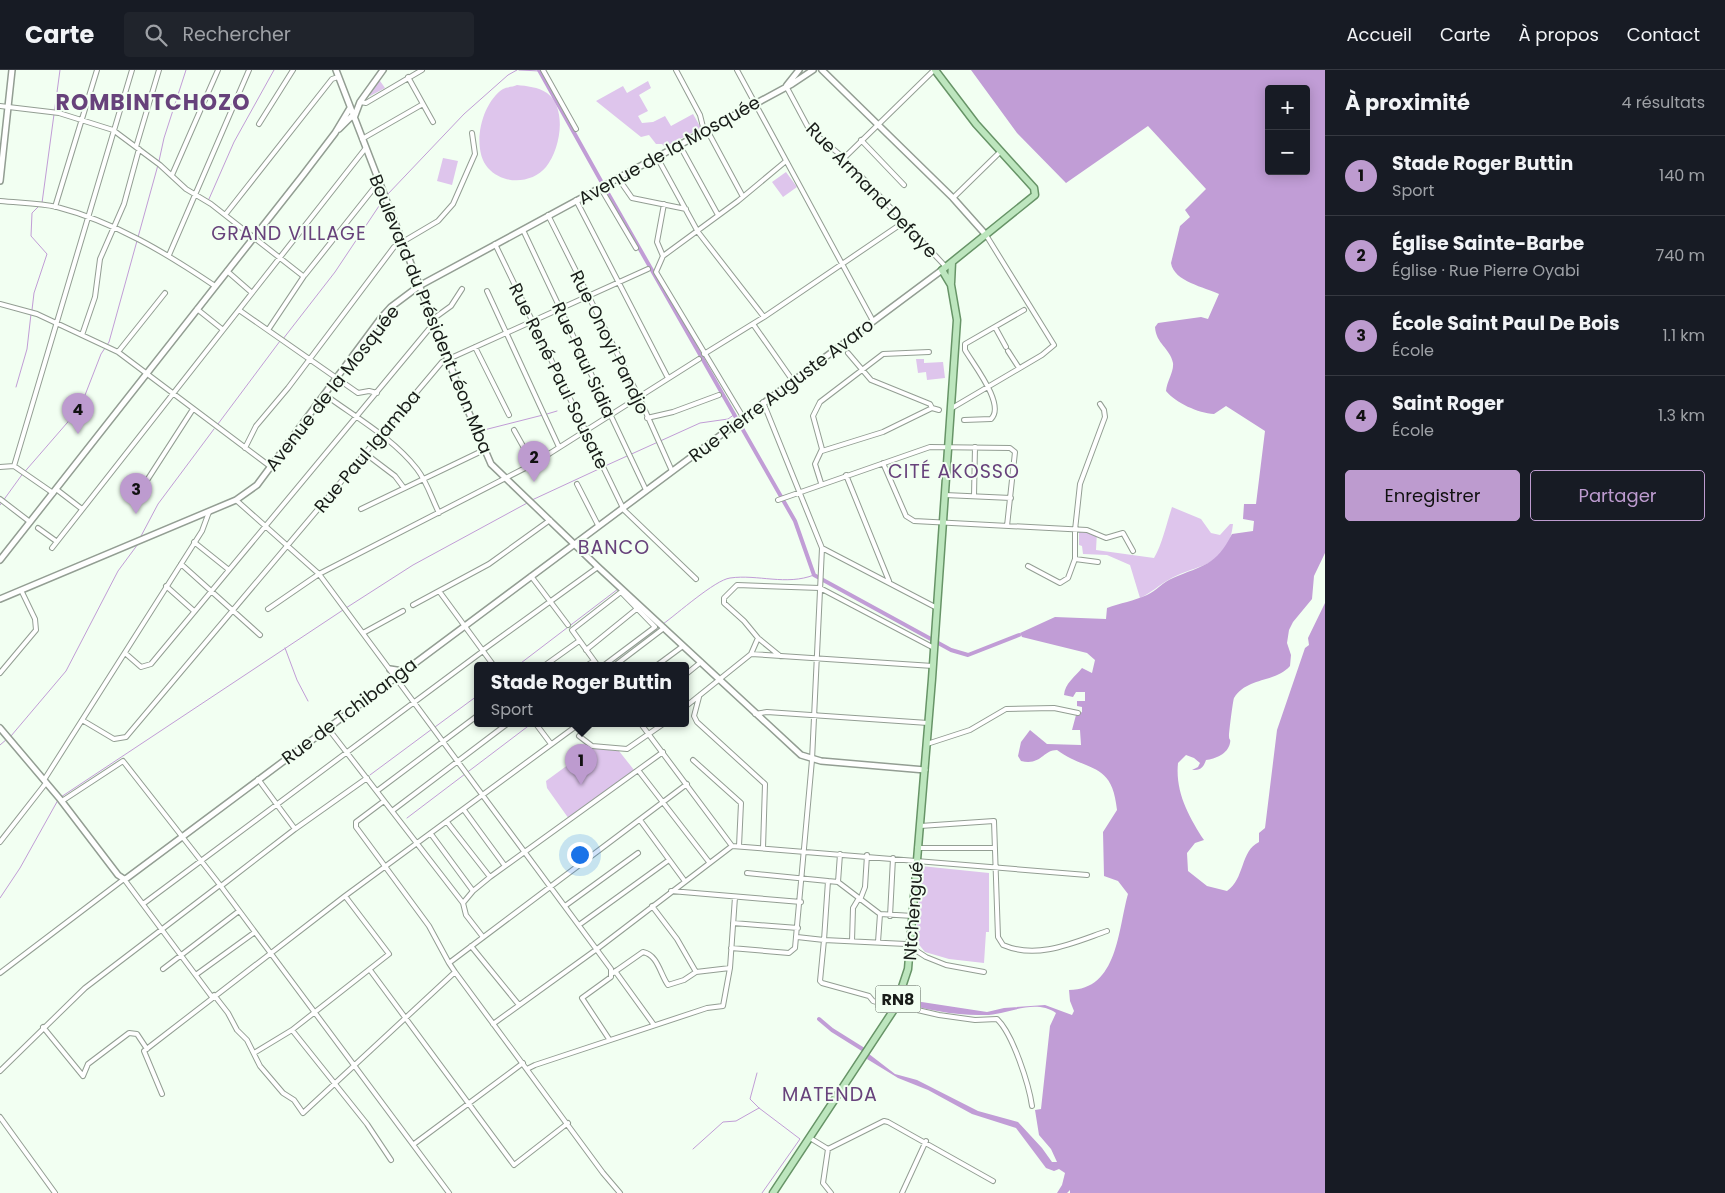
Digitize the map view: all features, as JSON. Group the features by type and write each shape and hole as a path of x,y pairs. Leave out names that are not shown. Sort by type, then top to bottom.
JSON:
{"main road":[{"path":"934,70 976,124 1001,151"},
{"name":"Rue Pierre Auguste Avaro","path":"944,268 1034,198 1034,188 1001,151"},
{"path":"951,285 952,262"},
{"path":"944,268 951,285"},
{"name":"Ntchengué","path":"773,1193 895,1007 908,969 912,946 916,860 925,770 952,408 957,320 951,285"}],"street":[{"path":"0,181 1,152 12,70"},
{"path":"55,207 97,70"},
{"path":"14,466 55,323 132,70"},
{"path":"82,335 95,297 100,259 128,191 159,70"},
{"path":"172,175 218,70"},
{"path":"169,255 249,70"},
{"path":"259,124 293,70"},
{"name":"Boulevard du Président Léon Mba","path":"336,70 418,286 434,320 491,464 575,543 639,608 663,627 801,755 812,760 925,770"},
{"path":"0,560 335,133 353,117 360,102 383,70"},
{"path":"335,133 349,106 366,102 422,70"},
{"path":"543,70 576,129"},
{"path":"676,70 742,195"},
{"path":"738,70 873,321"},
{"path":"786,86 799,70"},
{"name":"Avenue de la Mosquée","path":"0,599 140,542 236,500 257,485 386,312 418,286 812,71 818,70"},
{"path":"822,70 953,198 986,235 1054,345 952,408"},
{"path":"844,158 934,70"},
{"path":"225,215 332,79 338,77"},
{"path":"408,78 433,122"},
{"name":"Rue Armand Defaye","path":"786,86 809,129 844,158 944,268"},
{"path":"362,139 423,104"},
{"path":"0,106 58,113 113,130 156,161 194,194 225,215 279,259 304,276"},
{"path":"343,126 357,126"},
{"path":"244,448 256,426 394,247 438,221 454,204 474,154 472,132"},
{"path":"861,140 904,185"},
{"path":"679,144 718,215"},
{"path":"52,548 365,149"},
{"path":"953,198 1001,151"},
{"path":"657,157 698,232 764,317"},
{"path":"742,418 656,272 663,256 698,232 786,161"},
{"path":"618,178 632,198 686,209"},
{"path":"268,330 304,276 378,183"},
{"path":"603,186 636,248"},
{"path":"576,200 668,378"},
{"path":"0,201 55,207 87,216 169,255 215,286"},
{"path":"663,256 657,242 664,204"},
{"name":"Rue Onoyi Pandjo","path":"548,215 639,397 672,471"},
{"path":"704,354 764,317 904,222"},
{"name":"Rue Paul Sidia","path":"522,230 646,490"},
{"name":"Rue René Paul Sousate","path":"495,244 622,507"},
{"name":"Rue Pierre Auguste Avaro","path":"575,543 944,268"},
{"path":"448,358 533,322 648,269"},
{"path":"227,270 251,292"},
{"path":"125,653 141,667 148,666 377,393 434,320 451,306 462,289"},
{"path":"487,291 559,448"},
{"path":"118,352 165,293"},
{"path":"0,304 32,312 118,352 171,394 270,467"},
{"path":"197,309 222,329"},
{"path":"239,310 358,393 369,391 377,393"},
{"path":"964,420 993,418 994,402 988,387 964,348 965,344 1024,310"},
{"path":"753,324 793,381"},
{"path":"994,327 1019,368"},
{"path":"475,347 509,415"},
{"path":"821,483 815,464 822,451 813,416 820,402 861,369 888,352 929,352"},
{"path":"848,353 871,380 930,404 932,408 940,410"},
{"name":"Rue Paul Igamba","path":"82,720 114,740 126,737 448,358"},
{"path":"268,609 319,574 532,464 699,359"},
{"path":"324,394 381,436 411,462 424,479 439,513"},
{"path":"647,418 673,412 719,395"},
{"path":"731,948 789,953 795,948 801,902 812,760 822,548 763,402"},
{"path":"1028,566 1060,583 1068,578 1075,559 1075,530 1080,484 1105,417 1104,410 1100,404"},
{"path":"822,451 883,432 932,408"},
{"path":"144,485 193,410"},
{"path":"514,430 532,464"},
{"path":"778,500 821,483 921,449 949,446 1010,448 1015,452 1007,526"},
{"path":"974,496 975,447"},
{"path":"361,509 484,450"},
{"path":"366,454 395,476 404,488"},
{"path":"883,463 908,518 914,521 942,524 1087,530 1106,538 1123,533 1133,551"},
{"path":"0,467 14,466 82,509"},
{"path":"846,475 888,581"},
{"path":"577,484 598,525"},
{"path":"945,495 1011,498"},
{"path":"0,499 30,522"},
{"path":"236,500 319,574 654,1025"},
{"path":"622,507 696,578"},
{"path":"0,842 45,781 207,522 209,512"},
{"path":"413,605 488,564 550,520"},
{"path":"38,528 56,541"},
{"path":"194,542 229,570"},
{"name":"Rue de Tchibanga","path":"124,879 183,837 327,727 575,543"},
{"path":"822,548 937,608"},
{"path":"1075,559 1098,562"},
{"path":"181,564 235,610 260,635"},
{"path":"143,904 598,567"},
{"path":"531,576 568,625"},
{"path":"780,656 758,638 744,621 724,603 724,598 737,585 820,586 934,647"},
{"path":"166,586 194,611"},
{"path":"0,673 36,630 35,619 21,590"},
{"path":"439,591 491,662"},
{"path":"591,662 594,660 573,633 573,628 618,592 623,593 639,608 654,624 654,628 608,662"},
{"path":"586,650 639,608"},
{"path":"363,633 403,611"},
{"path":"619,662 663,627"},
{"path":"689,704 720,681 751,654 758,638"},
{"path":"549,662 579,640"},
{"path":"661,662 683,646"},
{"path":"751,654 816,660 933,666"},
{"path":"689,672 701,662"},
{"path":"390,669 404,671"},
{"path":"698,697 694,716 697,722 765,784 763,848"},
{"path":"927,744 970,730 1006,709 1054,708 1078,713"},
{"path":"755,714 768,712 928,723"},
{"path":"377,791 474,718"},
{"path":"327,727 463,903 466,915 483,937"},
{"path":"392,811 503,727"},
{"path":"538,727 551,744"},
{"path":"162,1094 144,1051 345,896 575,727"},
{"path":"643,727 732,846"},
{"path":"579,736 592,746 622,749 630,748 659,727"},
{"path":"0,728 60,799 118,875 124,879 162,928 254,1053 260,1066 283,1093 294,1100 303,1113 455,972"},
{"path":"463,903 473,891 490,877 526,853 663,752"},
{"path":"693,760 741,803 739,846"},
{"path":"60,799 123,761 271,952 449,1193"},
{"path":"638,770 664,801 709,862"},
{"path":"0,1071 85,988 162,928 367,778"},
{"path":"258,779 295,829"},
{"path":"449,963 687,784"},
{"path":"384,800 355,824 429,926 455,972 568,1123 603,1174 620,1193"},
{"path":"464,810 505,866"},
{"path":"640,820 684,880"},
{"path":"919,826 994,821 998,937 1003,945 1016,948 1048,950 1107,931"},
{"path":"447,822 490,877"},
{"path":"431,834 473,891"},
{"path":"493,1024 597,949 684,880 732,846 867,855 1087,875"},
{"path":"917,848 995,848"},
{"path":"565,906 638,853"},
{"path":"838,882 840,854"},
{"path":"852,941 853,908 865,887 867,855"},
{"path":"890,916 893,858"},
{"path":"579,925 669,860"},
{"path":"748,873 838,882 880,914 913,916"},
{"path":"0,973 124,879"},
{"path":"828,881 824,940 820,959 820,982 869,996 873,1001 913,1011 955,1017 997,1019 1014,1049 1028,1086 1032,1106"},
{"path":"671,891 801,902"},
{"path":"254,1053 292,1030 389,954 345,896"},
{"path":"527,1070 535,1065 609,1039 706,1008 723,1006 730,968 736,897"},
{"path":"652,906 677,939 696,972"},
{"path":"163,969 239,911"},
{"path":"878,942 880,914"},
{"path":"733,923 798,928"},
{"path":"196,974 255,932"},
{"path":"797,937 912,946 926,957 946,965 984,972"},
{"path":"472,946 519,1005"},
{"path":"609,1039 582,998 643,952 649,954 654,959 668,985 684,980 696,972 730,968"},
{"path":"370,970 514,1165 568,1123"},
{"path":"43,1028 83,1076 88,1064 129,1033 137,1034 147,1049"},
{"path":"292,1030 367,1124 392,1160"},
{"path":"414,1144 523,1063"},
{"path":"0,1117 55,1193"},
{"path":"828,1149 884,1121 926,1141 993,1181"},
{"path":"810,1138 828,1149"},
{"path":"902,1193 926,1141"},
{"path":"828,1149 823,1183 831,1193"}],"shaded area":[{"path":"971,70 1325,70 1325,553 1314,576 1312,599 1293,622 1289,630 1287,643 1291,655 1290,666 1277,675 1246,687 1234,698 1229,733 1230,743 1224,753 1206,760 1200,769 1195,770 1192,770 1198,767 1200,763 1186,755 1178,763 1178,774 1184,804 1204,840 1195,843 1187,853 1188,871 1207,886 1227,891 1237,880 1245,858 1253,846 1259,842 1259,833 1265,828 1277,730 1305,648 1309,645 1308,638 1325,603 1325,1193 1070,1193 1070,1190 1067,1193 1057,1193 1062,1185 1065,1173 1059,1169 1054,1171 1046,1168 1016,1128 972,1114 928,1090 898,1078 867,1059 869,1054 895,1074 917,1080 978,1111 1018,1122 1052,1162 1057,1162 1051,1149 1039,1135 1035,1110 1041,1109 1050,1026 1056,1013 1048,1009 1030,1007 985,1015 964,1015 921,1008 901,1002 902,999 987,1012 1004,1008 1045,1005 1072,1015 1074,1011 1070,1001 1069,990 1085,987 1097,980 1107,969 1118,940 1128,894 1118,881 1104,876 1103,832 1117,810 1110,783 1097,770 1057,750 1048,752 1037,760 1028,762 1021,761 1018,756 1021,742 1030,730 1047,744 1081,745 1080,730 1072,730 1076,715 1082,712 1082,707 1077,706 1077,701 1085,701 1085,692 1076,692 1073,697 1064,695 1068,684 1082,668 1092,673 1095,660 1087,653 1022,637 1020,633 1055,617 1106,619 1107,608 1147,595 1169,580 1201,567 1220,553 1232,534 1253,531 1254,521 1243,519 1244,504 1256,504 1265,431 1226,406 1214,414 1201,412 1175,400 1166,391 1173,363 1169,353 1158,338 1155,327 1158,323 1201,317 1208,319 1219,294 1184,279 1173,270 1171,263 1180,226 1190,217 1185,210 1206,189 1148,126 1066,183 1017,133"},
{"path":"378,78 385,88 370,96 367,92"},
{"path":"648,81 651,88 639,95 648,111 638,116 642,123 653,122 665,116 671,126 693,114 701,128 665,147 662,144 656,144 649,135 641,137 596,101 623,86 627,93"},
{"path":"517,85 529,86 544,91 554,100 560,119 560,130 551,160 540,173 525,179 509,180 494,174 488,168 480,150 479,138 484,115 495,96 503,89"},
{"path":"443,158 458,161 452,185 437,181"},
{"path":"786,172 797,187 783,197 772,182"},
{"path":"916,359 924,359 924,363 943,362 945,378 927,380 926,372 918,373"},
{"path":"1172,507 1201,519 1211,533 1220,535 1230,524 1233,524 1230,538 1219,557 1170,579 1140,598 1130,565 1107,555 1083,554 1082,546 1079,545 1079,528 1097,532 1096,550 1154,558 1162,540"},
{"path":"591,748 619,751 634,770 569,819 547,788 546,781"},
{"path":"921,866 989,873 989,932 986,932 984,963 949,959 925,952 916,941"}],"waterway":[{"path":"42,203 60,70"},
{"path":"159,161 164,138 186,70"},
{"path":"209,199 234,142 274,70"},
{"path":"387,195 464,114 508,75 517,70"},
{"path":"519,70 540,71"},
{"path":"539,70 601,181"},
{"path":"0,505 21,476 80,408 101,354 109,342 158,165"},
{"path":"605,188 795,521 814,575 951,650 968,655 1019,635"},
{"path":"283,339 335,272 383,200"},
{"path":"32,310 34,293 47,254 31,236 32,213 39,206"},
{"path":"16,387 27,349 31,314"},
{"path":"218,424 280,341"},
{"path":"547,414 557,411"},
{"path":"605,466 700,423 728,419 735,414"},
{"path":"480,431 543,415"},
{"path":"140,538 158,504 214,429"},
{"path":"532,500 601,468"},
{"path":"346,608 413,565 529,502"},
{"path":"11,736 66,671 118,571 138,544"},
{"path":"663,624 723,580 740,577 793,580 814,575"},
{"path":"522,662 618,589"},
{"path":"61,797 343,610"},
{"path":"612,662 660,626"},
{"path":"285,648 297,680 308,701"},
{"path":"435,727 474,698"},
{"path":"407,818 527,727"},
{"path":"370,775 432,729"},
{"path":"0,745 7,739"},
{"path":"0,898 20,868 58,800"},
{"path":"819,1019 832,1030 864,1050"},
{"path":"757,1073 750,1099 800,1139 762,1193"},
{"path":"693,1149 723,1122 736,1121 759,1108"}],"place":[{"name":"Saint Roger","path":"78,434"},
{"name":"Église Sainte-Barbe","path":"534,482"},
{"name":"École Saint Paul De Bois","path":"136,514"},
{"name":"Stade Roger Buttin","path":"581,785"}],"district":[{"name":"ROMBINTCHOZO","path":"153,102"},
{"name":"GRAND VILLAGE","path":"289,233"},
{"name":"CITÉ AKOSSO","path":"954,471"},
{"name":"BANCO","path":"614,547"},
{"name":"MATENDA","path":"830,1094"}]}
